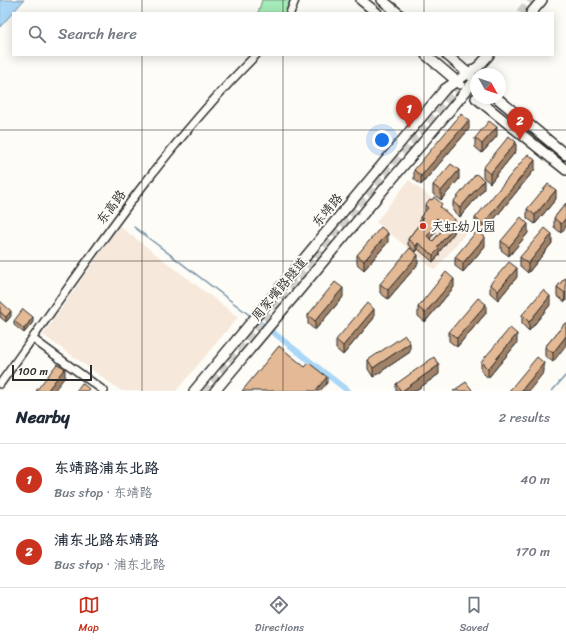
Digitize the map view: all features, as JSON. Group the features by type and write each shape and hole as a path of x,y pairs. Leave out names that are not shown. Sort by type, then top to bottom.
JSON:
{"main road":[{"path":"361,0 375,12"},
{"path":"382,0 397,12"},
{"path":"525,12 535,0"},
{"path":"532,12 542,0"},
{"path":"427,56 470,93"},
{"path":"448,56 470,73"},
{"name":"东靖路","path":"478,68 488,56"},
{"name":"东靖路","path":"484,68 495,56"},
{"name":"东靖路","path":"194,391 445,89 456,81 470,78"},
{"name":"东靖路","path":"213,391 470,85"},
{"path":"484,104 566,170"},
{"path":"504,104 566,155"},
{"name":"周家嘴路隧道","path":"213,391 259,332 366,204"}],"street":[{"path":"290,12 296,0"},
{"name":"东高路","path":"0,384 105,235 145,182 230,82 255,56"},
{"path":"33,339 104,391"}],"shaded area":[{"name":"天虹幼儿园","path":"409,180 469,229 435,270 376,222"},
{"path":"119,226 238,317 176,391 122,391 43,335"}],"green space":[{"path":"262,0 290,0 285,12 258,12"}],"water":[{"path":"0,0 24,0 12,12 0,27"}],"building":[{"path":"461,114 469,120 421,176 414,170"},
{"path":"489,121 497,127 482,144 475,138"},
{"path":"509,136 516,142 490,174 483,168"},
{"path":"528,154 535,160 483,224 475,218"},
{"path":"451,164 459,170 441,191 433,185"},
{"path":"476,174 484,180 460,208 453,202"},
{"path":"548,184 556,190 535,215 527,209"},
{"path":"434,197 442,204 440,207 455,220 451,225 454,227 437,247 439,249 433,255 418,243 416,246 408,239 423,219 420,217 428,208 425,205 430,199 432,200","holes":["437,218 446,226 433,241 427,236 435,227 432,225"]},
{"path":"566,203 566,218 561,224 554,218"},
{"path":"521,217 528,224 509,247 501,241"},
{"path":"381,227 388,233 364,261 357,255"},
{"path":"545,228 552,234 528,264 520,257"},
{"path":"477,231 485,237 463,263 455,257"},
{"path":"410,248 418,255 388,290 380,284"},
{"path":"509,262 517,268 498,291 490,284"},
{"path":"446,272 454,279 425,313 418,307"},
{"path":"566,277 566,292 565,293 557,287"},
{"path":"335,282 343,288 315,321 308,315"},
{"path":"543,290 550,296 529,322 522,315"},
{"path":"478,298 486,304 457,338 449,332"},
{"path":"0,301 11,311 6,317 0,312"},
{"path":"367,303 374,309 343,346 336,340"},
{"path":"23,309 33,317 24,329 14,321"},
{"path":"566,322 566,336 553,353 545,347"},
{"path":"510,328 517,334 488,369 481,362"},
{"path":"405,335 410,343 373,368 368,360"},
{"path":"279,346 305,367 309,363 327,377 315,391 242,391"},
{"path":"434,357 439,365 401,391 396,384"},
{"path":"537,357 544,363 521,391 509,391"},
{"path":"57,364 65,368 47,391 36,391"},
{"path":"466,382 472,390 453,391"},
{"path":"82,383 89,389 87,391 76,391"}],"waterway":[{"path":"134,227 252,317"},
{"name":"周家嘴路隧道","path":"257,321 265,327"},
{"path":"270,330 348,391"},
{"path":"552,391 566,375"}],"tunnel":[{"path":"521,12 531,0"},
{"path":"202,391 464,79"}],"place":[{"name":"东靖路浦东北路","path":"409,128"},
{"name":"浦东北路东靖路","path":"520,140"},
{"name":"天虹幼儿园","path":"423,226"}]}
